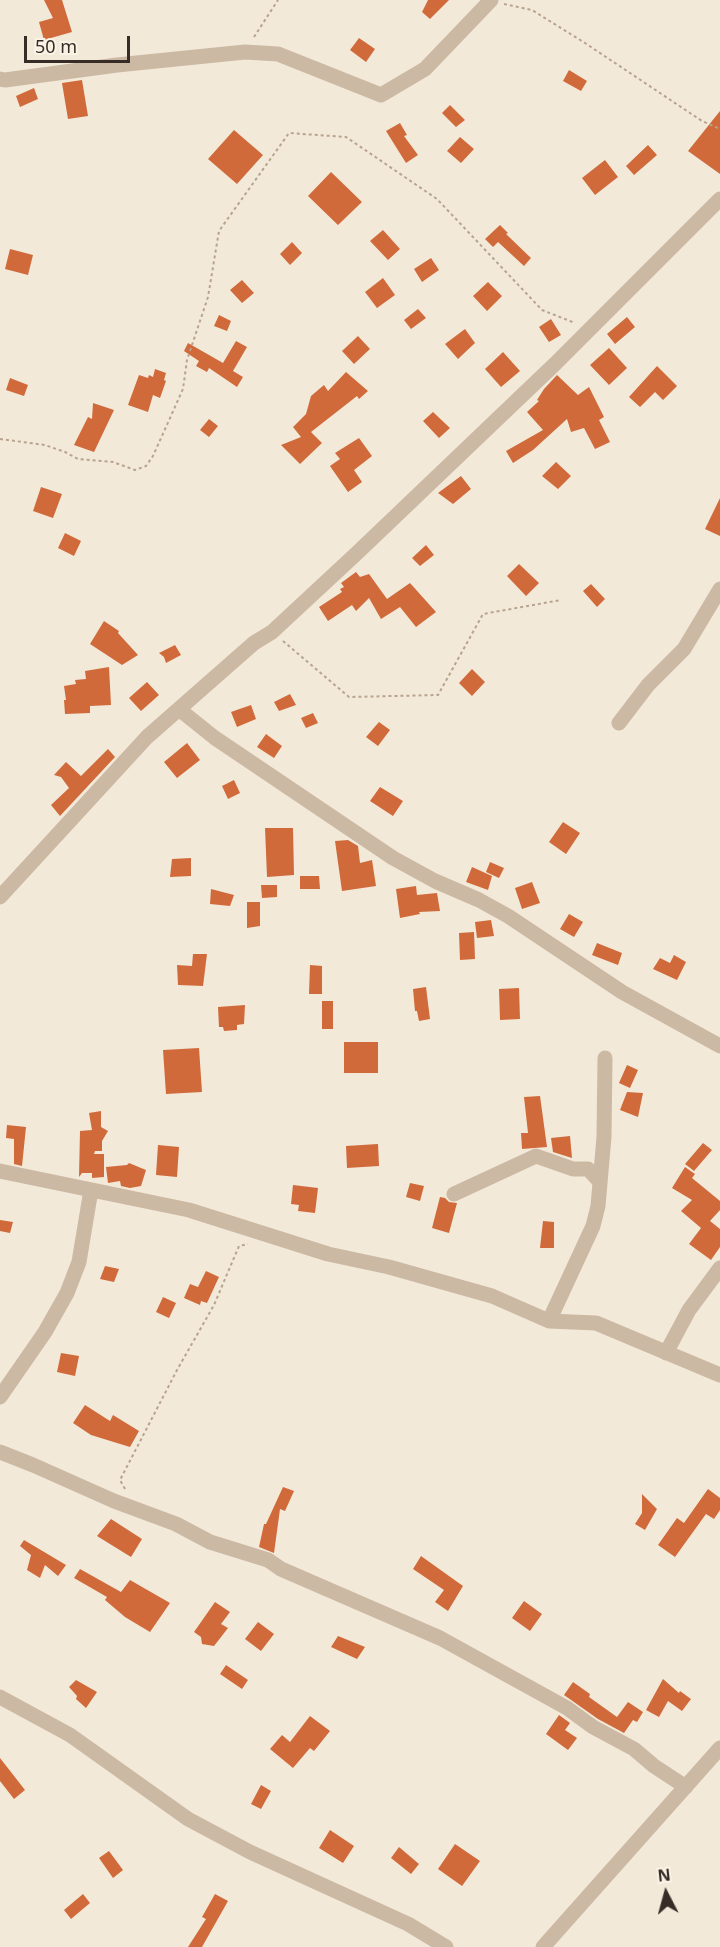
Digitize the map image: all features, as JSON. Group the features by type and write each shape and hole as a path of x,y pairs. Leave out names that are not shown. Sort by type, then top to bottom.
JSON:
{"street":[{"path":"0,79 245,52 278,54 381,95 425,69 490,1"},
{"path":"0,897 147,737 254,643 272,632 578,340 720,198"},
{"path":"619,723 648,685 684,649 720,589"},
{"path":"180,710 215,738 393,858 508,916 622,992 720,1046"},
{"path":"549,1321 593,1226 598,1206 604,1137 604,1058"},
{"path":"454,1194 536,1156 573,1169 588,1169 600,1182"},
{"path":"0,1171 189,1210 328,1254 389,1267 492,1296 549,1321 596,1323 720,1375"},
{"path":"0,1397 39,1341 67,1293 79,1262 90,1190"},
{"path":"666,1353 689,1310 720,1268"},
{"path":"0,1452 176,1524 210,1542 268,1560 281,1569 440,1638 567,1708 586,1723 633,1749 686,1787"},
{"path":"0,1697 70,1736 188,1819 250,1852 408,1924 446,1947"},
{"path":"543,1947 720,1748"}],"path":[{"path":"245,52 278,0"},
{"path":"490,1 532,10 569,32 702,121 720,129"},
{"path":"0,439 45,445 78,459 112,462 135,470 146,466 153,456 183,389 187,360 208,297 219,231 289,133 346,138 436,199 542,310 577,323 578,340"},
{"path":"272,632 349,697 438,695 483,614 561,600"},
{"path":"136,1509 120,1480 177,1370 214,1305 239,1246 249,1244"}],"building":[{"path":"44,0 62,0 72,32 44,40 39,22 53,18"},
{"path":"428,0 449,0 430,19 422,12"},
{"path":"359,38 375,49 366,62 350,50"},
{"path":"569,70 587,81 581,91 563,81"},
{"path":"82,80 88,116 68,119 62,83"},
{"path":"34,88 38,99 20,107 16,96"},
{"path":"450,105 465,120 456,127 442,113"},
{"path":"720,111 720,174 688,151"},
{"path":"400,123 407,135 404,136 418,155 406,163 386,131"},
{"path":"234,130 263,155 237,184 208,159"},
{"path":"460,137 474,149 461,163 447,151"},
{"path":"648,145 657,155 634,175 626,166"},
{"path":"605,160 618,177 595,195 582,178"},
{"path":"331,172 362,202 338,225 308,196"},
{"path":"500,225 531,258 524,266 498,242 493,247 485,239"},
{"path":"383,230 400,249 388,260 370,241"},
{"path":"292,242 302,253 290,265 280,254"},
{"path":"10,249 33,255 28,275 5,269"},
{"path":"431,258 439,270 422,282 414,269"},
{"path":"383,278 395,295 377,308 365,292"},
{"path":"242,280 254,293 242,303 230,290"},
{"path":"488,282 502,296 487,311 473,296"},
{"path":"418,309 426,318 411,329 404,320"},
{"path":"219,315 231,321 227,331 214,326"},
{"path":"627,317 635,327 615,344 607,334"},
{"path":"551,319 561,335 549,342 539,327"},
{"path":"465,329 475,343 458,359 445,344"},
{"path":"358,336 370,349 354,364 342,351"},
{"path":"236,341 247,347 233,371 243,377 237,387 209,368 207,372 196,366 199,361 184,351 188,343 223,363"},
{"path":"609,348 627,368 609,385 590,365"},
{"path":"503,352 520,371 501,387 485,369"},
{"path":"657,366 677,386 663,400 655,392 640,407 629,397"},
{"path":"155,369 166,373 164,380 166,381 160,398 153,395 148,412 128,405 139,375 153,377"},
{"path":"346,372 368,391 359,399 357,396 311,432 322,443 300,464 281,445 301,437 293,427 306,414 311,396 324,385 328,391"},
{"path":"557,375 578,395 589,387 604,417 599,420 610,442 595,449 584,428 571,432 567,419 533,450 513,463 506,451 543,430 527,412 539,401 537,400 544,389"},
{"path":"10,378 28,385 24,396 6,390"},
{"path":"93,403 114,410 94,452 74,445 88,417 92,419"},
{"path":"433,412 450,428 439,438 423,421"},
{"path":"209,419 218,426 209,437 200,430"},
{"path":"359,438 372,456 354,470 362,482 348,492 330,466 340,459 335,453"},
{"path":"556,462 571,476 558,489 542,476"},
{"path":"461,476 471,489 453,504 438,493"},
{"path":"41,487 62,494 53,518 33,511"},
{"path":"720,498 720,536 705,529"},
{"path":"65,533 81,541 74,556 58,548"},
{"path":"426,545 434,555 420,566 412,558"},
{"path":"519,564 539,583 526,596 507,576"},
{"path":"356,572 360,577 369,574 387,599 410,583 436,612 416,627 400,607 381,619 369,598 356,611 352,605 328,621 319,607 342,592 340,589 344,587 341,583"},
{"path":"591,584 605,599 597,607 583,591"},
{"path":"104,621 119,631 118,633 138,655 122,665 90,644"},
{"path":"175,645 181,655 166,663 164,657 159,653"},
{"path":"109,667 111,705 90,706 90,713 65,714 64,686 76,684 75,680 86,679 85,671"},
{"path":"472,669 485,682 472,696 459,683"},
{"path":"147,682 159,695 141,711 129,698"},
{"path":"290,694 296,705 279,711 274,702"},
{"path":"251,705 256,719 237,727 231,712"},
{"path":"313,713 318,723 306,728 301,718"},
{"path":"379,722 390,730 378,746 366,737"},
{"path":"266,734 282,746 274,758 257,747"},
{"path":"187,743 200,760 177,778 164,762"},
{"path":"108,749 115,757 60,816 51,805 69,788 61,777 54,775 66,762 81,776"},
{"path":"234,780 240,793 228,799 222,786"},
{"path":"380,787 403,801 393,816 370,801"},
{"path":"563,822 580,833 566,854 549,842"},
{"path":"265,828 293,828 294,875 267,877"},
{"path":"348,840 358,846 360,863 372,860 376,886 342,891 335,841"},
{"path":"191,858 191,876 170,877 172,859"},
{"path":"490,862 504,868 499,878 486,872"},
{"path":"472,867 492,876 488,890 466,882"},
{"path":"300,876 319,876 320,889 300,889"},
{"path":"532,882 540,903 522,909 515,888"},
{"path":"261,885 277,885 277,897 262,898"},
{"path":"416,886 417,895 437,893 440,911 419,912 420,914 400,918 396,889"},
{"path":"211,889 234,895 230,906 210,904"},
{"path":"247,902 260,902 260,926 247,928"},
{"path":"569,914 583,922 574,937 560,929"},
{"path":"491,920 494,936 477,938 475,922"},
{"path":"474,932 475,959 460,960 459,933"},
{"path":"597,943 622,953 618,965 592,955"},
{"path":"193,954 207,954 203,986 178,985 177,965 192,966"},
{"path":"674,955 686,962 677,980 653,969 660,958 670,963"},
{"path":"310,965 322,966 322,994 309,994"},
{"path":"426,987 430,1019 419,1021 417,1011 415,1011 413,989"},
{"path":"519,988 520,1019 500,1020 499,989"},
{"path":"322,1001 333,1001 333,1029 322,1029"},
{"path":"245,1005 244,1024 237,1025 237,1030 224,1031 223,1027 219,1027 218,1007"},
{"path":"344,1042 378,1042 378,1073 344,1073"},
{"path":"199,1048 202,1092 166,1094 163,1050"},
{"path":"627,1065 638,1070 630,1088 619,1083"},
{"path":"627,1092 643,1093 638,1117 620,1110"},
{"path":"540,1096 547,1147 522,1149 521,1133 528,1133 524,1097"},
{"path":"101,1111 101,1127 108,1131 102,1141 102,1151 95,1151 94,1154 104,1154 104,1177 92,1178 92,1173 82,1173 79,1177 80,1131 92,1130 89,1113"},
{"path":"7,1125 26,1127 22,1166 14,1164 14,1139 6,1138"},
{"path":"570,1136 572,1158 553,1152 551,1138"},
{"path":"703,1143 712,1150 694,1171 685,1164"},
{"path":"378,1144 379,1166 347,1168 346,1146"},
{"path":"158,1145 179,1147 177,1177 156,1175"},
{"path":"129,1163 146,1170 141,1186 130,1188 121,1186 120,1181 108,1183 106,1167"},
{"path":"685,1167 695,1174 692,1178 720,1201 720,1210 710,1221 720,1229 720,1247 711,1260 689,1244 701,1228 681,1211 692,1200 672,1188"},
{"path":"410,1183 424,1186 420,1201 406,1197"},
{"path":"293,1185 318,1188 315,1213 298,1211 299,1205 291,1204"},
{"path":"440,1197 457,1203 449,1233 432,1228"},
{"path":"0,1220 13,1222 10,1233 0,1231"},
{"path":"543,1221 554,1222 554,1248 540,1248"},
{"path":"105,1266 119,1269 114,1282 100,1279"},
{"path":"206,1271 219,1277 207,1303 201,1301 200,1305 184,1298 190,1284 198,1287"},
{"path":"163,1297 176,1303 169,1318 156,1312"},
{"path":"61,1353 79,1356 75,1376 57,1372"},
{"path":"85,1405 110,1421 113,1415 139,1431 130,1447 91,1435 73,1423"},
{"path":"283,1487 294,1491 285,1511 280,1509 274,1553 259,1547 264,1524"},
{"path":"708,1489 720,1498 720,1510 714,1519 706,1514 675,1557 658,1545 677,1518 684,1523"},
{"path":"642,1494 657,1509 645,1530 635,1524 642,1513"},
{"path":"111,1519 142,1539 131,1557 97,1536"},
{"path":"24,1540 66,1565 58,1576 45,1565 40,1578 27,1570 31,1555 20,1546"},
{"path":"421,1556 463,1586 448,1611 435,1602 444,1590 413,1569"},
{"path":"80,1569 121,1592 130,1580 170,1603 150,1632 125,1617 105,1600 107,1597 74,1578"},
{"path":"524,1601 542,1614 530,1631 512,1618"},
{"path":"215,1602 230,1612 221,1624 228,1628 214,1646 202,1644 201,1637 194,1632"},
{"path":"258,1622 274,1634 261,1651 245,1639"},
{"path":"338,1636 365,1647 357,1659 331,1647"},
{"path":"226,1665 248,1680 242,1689 220,1674"},
{"path":"663,1679 679,1693 680,1691 691,1699 682,1711 668,1701 659,1717 646,1710"},
{"path":"76,1680 97,1692 86,1708 76,1699 77,1696 69,1687"},
{"path":"573,1682 617,1717 628,1702 643,1712 637,1722 633,1720 624,1733 598,1719 564,1695"},
{"path":"559,1715 570,1723 565,1730 577,1738 568,1750 546,1734"},
{"path":"310,1716 330,1731 314,1751 310,1748 293,1768 270,1749 282,1735 290,1742"},
{"path":"0,1758 25,1790 14,1799 0,1781"},
{"path":"261,1785 271,1791 261,1809 251,1804"},
{"path":"330,1830 354,1846 343,1863 319,1848"},
{"path":"455,1844 480,1861 462,1886 438,1869"},
{"path":"399,1847 419,1864 411,1874 391,1858"},
{"path":"109,1851 123,1870 113,1878 99,1858"},
{"path":"83,1894 90,1903 71,1919 64,1910"},
{"path":"215,1894 228,1901 202,1947 188,1947 206,1919 202,1917"}]}
